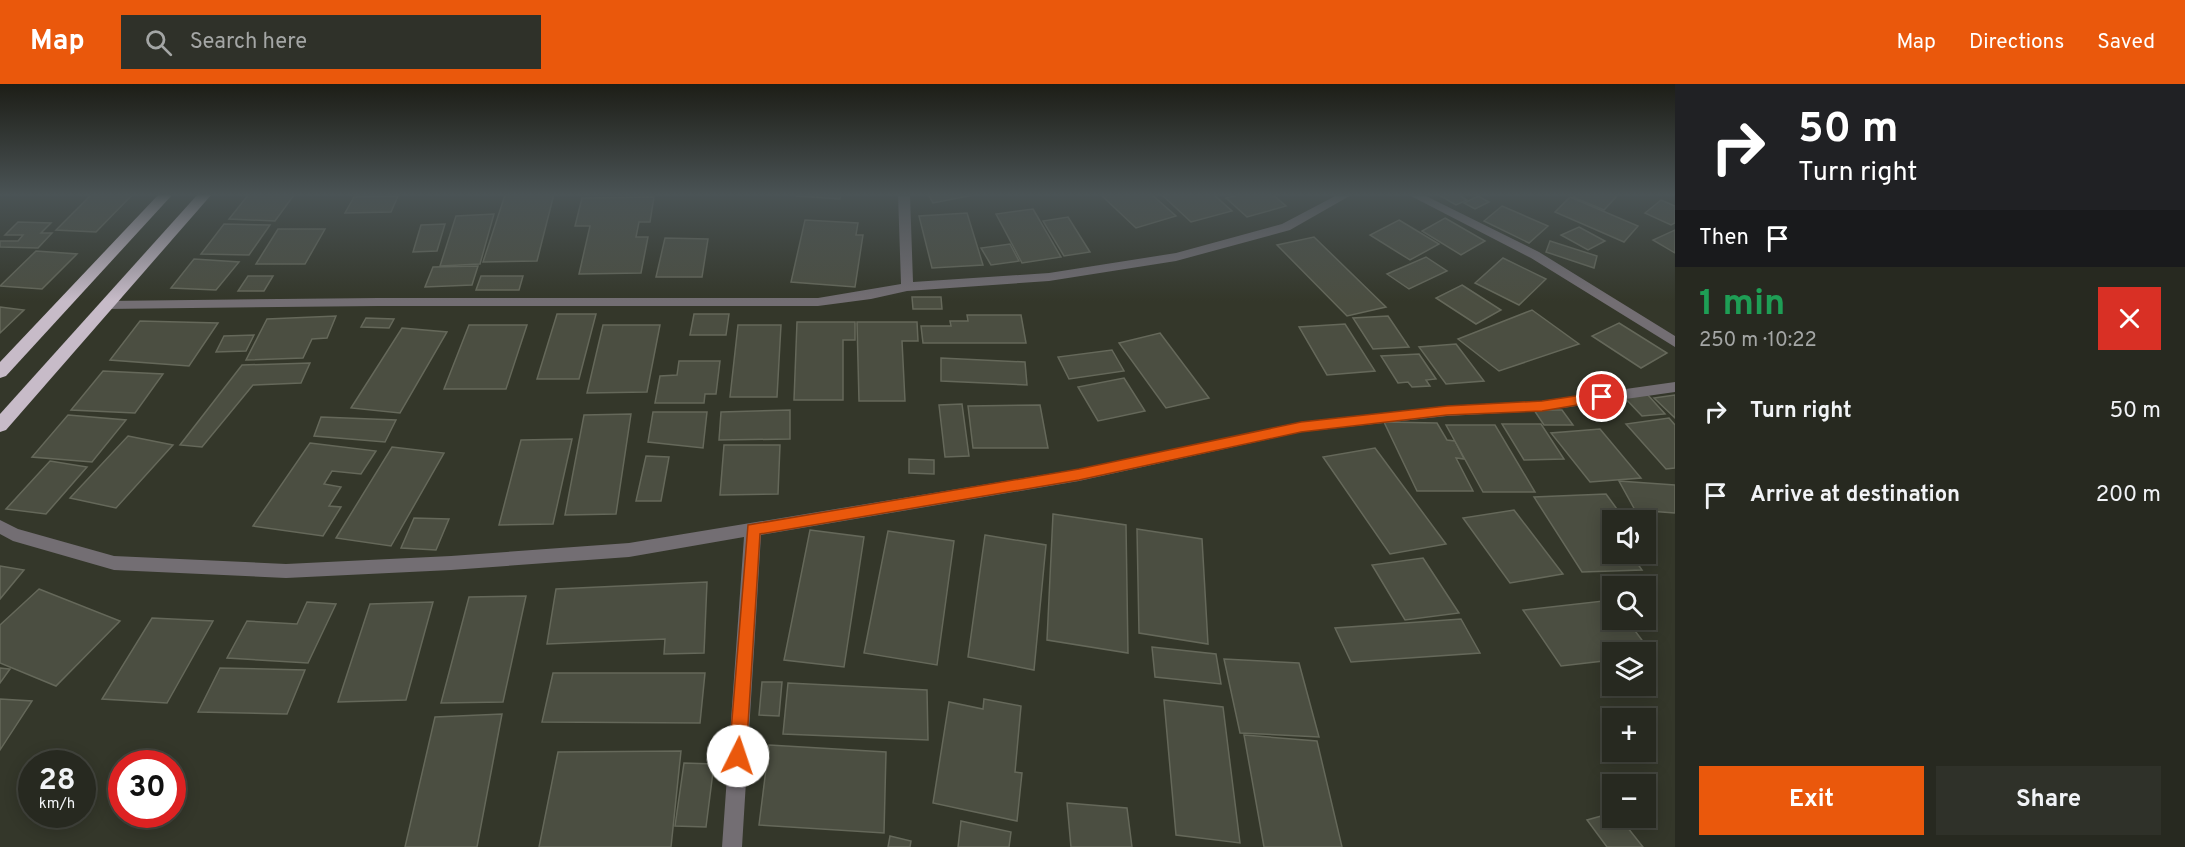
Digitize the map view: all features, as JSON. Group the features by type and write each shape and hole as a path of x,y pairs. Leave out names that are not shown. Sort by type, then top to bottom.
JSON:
{"highway":[{"path":"0,372 133,230"},
{"path":"0,425 173,230"}],"street":[{"path":"905,230 907,287"},
{"path":"105,305 378,302 818,302 871,295 907,287 1049,277 1176,257 1276,230"},
{"path":"1484,230 1535,255 1675,342"},
{"path":"0,526 13,534 114,563 286,571 451,563 629,550 1079,475 1301,427 1447,411 1542,406 1675,387"},
{"path":"732,847 753,529"}],"building":[{"path":"10,230 44,230 41,233 52,233 38,248 0,247 0,241 18,241 23,235 5,235"},
{"path":"56,230 98,230 96,232"},
{"path":"220,230 267,230 249,255 201,254"},
{"path":"278,230 325,230 305,264 256,264"},
{"path":"420,230 443,230 437,251 413,252"},
{"path":"452,230 490,230 480,264 440,266"},
{"path":"494,230 545,230 537,261 483,262"},
{"path":"589,230 637,230 636,237 648,237 641,273 579,274"},
{"path":"803,230 857,230 856,235 863,235 855,287 791,282"},
{"path":"922,230 972,230 983,265 932,268"},
{"path":"1004,230 1045,230 1061,257 1022,263"},
{"path":"1048,230 1076,230 1090,252 1064,256"},
{"path":"1380,230 1415,230 1439,244 1410,260 1370,235"},
{"path":"1465,230 1485,241 1461,255 1422,231"},
{"path":"1502,230 1544,230 1529,243"},
{"path":"1573,230 1584,230 1605,241 1588,250 1561,235"},
{"path":"1595,230 1635,230 1624,242"},
{"path":"1675,230 1675,253 1653,240"},
{"path":"1314,237 1386,307 1347,316 1277,245"},
{"path":"665,238 708,239 702,277 656,277"},
{"path":"1550,241 1597,256 1594,268 1546,252"},
{"path":"1010,244 1019,261 991,265 981,248"},
{"path":"36,251 77,254 42,289 0,286"},
{"path":"1426,257 1447,271 1409,289 1387,274"},
{"path":"1503,258 1546,279 1519,305 1475,283"},
{"path":"194,259 239,262 216,290 171,288"},
{"path":"478,266 472,285 425,287 433,267"},
{"path":"248,276 273,276 264,291 238,291"},
{"path":"481,276 523,276 519,290 476,290"},
{"path":"1462,285 1501,310 1476,324 1436,298"},
{"path":"912,297 941,297 942,309 913,309"},
{"path":"0,307 24,310 0,333"},
{"path":"1532,310 1579,344 1499,371 1458,339"},
{"path":"557,314 596,314 579,379 537,379"},
{"path":"694,314 729,314 726,335 690,335"},
{"path":"967,315 1021,315 1026,343 923,343 921,326 951,326 950,321 968,321"},
{"path":"336,316 327,338 312,339 303,358 246,360 267,319"},
{"path":"1388,316 1409,347 1373,349 1353,318"},
{"path":"366,318 394,319 389,328 361,327"},
{"path":"140,321 218,323 189,366 110,360"},
{"path":"797,322 855,322 855,340 843,340 843,400 794,400"},
{"path":"857,322 917,322 918,341 902,341 905,401 859,401"},
{"path":"1619,323 1667,353 1641,368 1592,336"},
{"path":"1345,324 1375,371 1327,375 1299,327"},
{"path":"469,325 527,325 506,389 444,389"},
{"path":"603,325 660,325 647,392 587,393"},
{"path":"738,325 781,325 777,397 730,397"},
{"path":"402,328 447,332 400,413 351,408"},
{"path":"1160,333 1209,398 1166,408 1119,343"},
{"path":"254,335 246,351 216,352 224,336"},
{"path":"1456,344 1484,381 1446,384 1419,347"},
{"path":"1112,350 1124,371 1069,379 1058,357"},
{"path":"1419,354 1436,379 1426,380 1430,386 1412,387 1408,382 1398,383 1381,356"},
{"path":"941,358 1025,362 1027,385 941,381"},
{"path":"679,361 720,361 716,394 705,394 704,403 655,403 660,376 677,375"},
{"path":"310,363 301,383 253,385 202,447 180,445 242,365"},
{"path":"103,371 163,374 135,413 71,410"},
{"path":"1124,378 1145,411 1098,421 1078,387"},
{"path":"1647,394 1665,414 1642,416 1624,397"},
{"path":"1675,395 1675,418 1654,398"},
{"path":"962,404 969,456 945,457 939,405"},
{"path":"1040,405 1048,448 973,448 968,406"},
{"path":"790,410 790,439 719,440 721,412"},
{"path":"1534,410 1562,410 1573,425 1544,425"},
{"path":"653,412 707,412 703,448 648,442"},
{"path":"631,414 616,514 565,515 584,415"},
{"path":"68,415 126,420 92,462 32,457"},
{"path":"321,417 396,420 385,442 314,436"},
{"path":"1669,418 1675,425 1675,468 1666,469 1626,424"},
{"path":"1384,422 1437,423 1447,440 1455,441 1464,459 1456,458 1473,491 1417,491"},
{"path":"1502,424 1541,424 1564,459 1524,460"},
{"path":"1446,425 1495,425 1535,492 1483,492"},
{"path":"1600,429 1641,478 1590,482 1551,433"},
{"path":"128,436 173,445 116,508 70,498"},
{"path":"572,439 553,524 499,525 521,440"},
{"path":"310,443 376,451 361,474 332,471 324,484 341,487 329,506 341,507 323,536 253,526"},
{"path":"724,445 780,445 778,494 720,495"},
{"path":"392,447 444,453 391,546 336,538"},
{"path":"1375,448 1446,544 1390,554 1323,457"},
{"path":"646,456 669,457 661,501 636,501"},
{"path":"909,459 934,460 934,474 909,473"},
{"path":"50,461 87,467 46,514 6,509"},
{"path":"1619,481 1675,485 1675,513 1635,510"},
{"path":"1606,494 1618,510 1602,510 1602,564 1638,564 1642,570 1582,572 1534,497"},
{"path":"1514,510 1563,574 1510,583 1463,518"},
{"path":"1053,514 1126,525 1128,653 1047,640"},
{"path":"414,518 449,519 436,550 401,548"},
{"path":"1137,529 1202,539 1208,644 1139,633"},
{"path":"810,530 864,537 844,667 784,660"},
{"path":"888,531 954,541 937,665 864,653"},
{"path":"985,535 1046,545 1034,670 968,657"},
{"path":"1423,558 1459,613 1405,620 1372,565"},
{"path":"0,566 24,570 0,599"},
{"path":"707,582 704,653 664,654 665,639 547,644 556,589"},
{"path":"39,589 120,621 56,686 0,663 0,625"},
{"path":"526,596 503,702 441,703 469,597"},
{"path":"1602,601 1602,630 1634,630 1643,642 1602,642 1602,661 1561,666 1523,610"},
{"path":"307,602 336,604 308,663 227,658 247,621 297,624"},
{"path":"433,602 406,700 338,702 370,604"},
{"path":"152,618 213,621 167,703 102,699"},
{"path":"1461,619 1480,653 1351,662 1335,628"},
{"path":"1152,647 1216,654 1221,684 1155,677"},
{"path":"1224,659 1299,663 1319,737 1240,733"},
{"path":"0,668 10,669 0,683"},
{"path":"220,668 305,670 287,714 198,712"},
{"path":"553,673 705,673 700,723 542,722"},
{"path":"762,682 782,682 779,716 759,715"},
{"path":"788,683 927,690 928,740 783,734"},
{"path":"0,699 32,701 0,750"},
{"path":"984,699 1021,706 1015,772 1022,773 1017,821 933,803 949,702 983,709"},
{"path":"1164,700 1223,707 1240,843 1176,835"},
{"path":"502,714 477,847 405,847 435,717"},
{"path":"1244,735 1317,741 1342,847 1264,847"},
{"path":"769,745 886,752 884,833 759,825"},
{"path":"681,751 671,847 539,847 558,752"},
{"path":"684,763 714,764 706,827 675,826"},
{"path":"1067,803 1127,808 1132,847 1071,847"},
{"path":"1602,816 1602,828 1628,828 1643,847 1607,847 1587,820"},
{"path":"961,821 1011,832 1009,847 958,847"},
{"path":"890,836 911,841 910,847 888,847"}],"route":[{"path":"738,756 753,529 1079,475 1301,427 1447,411 1542,406 1602,397"}]}
